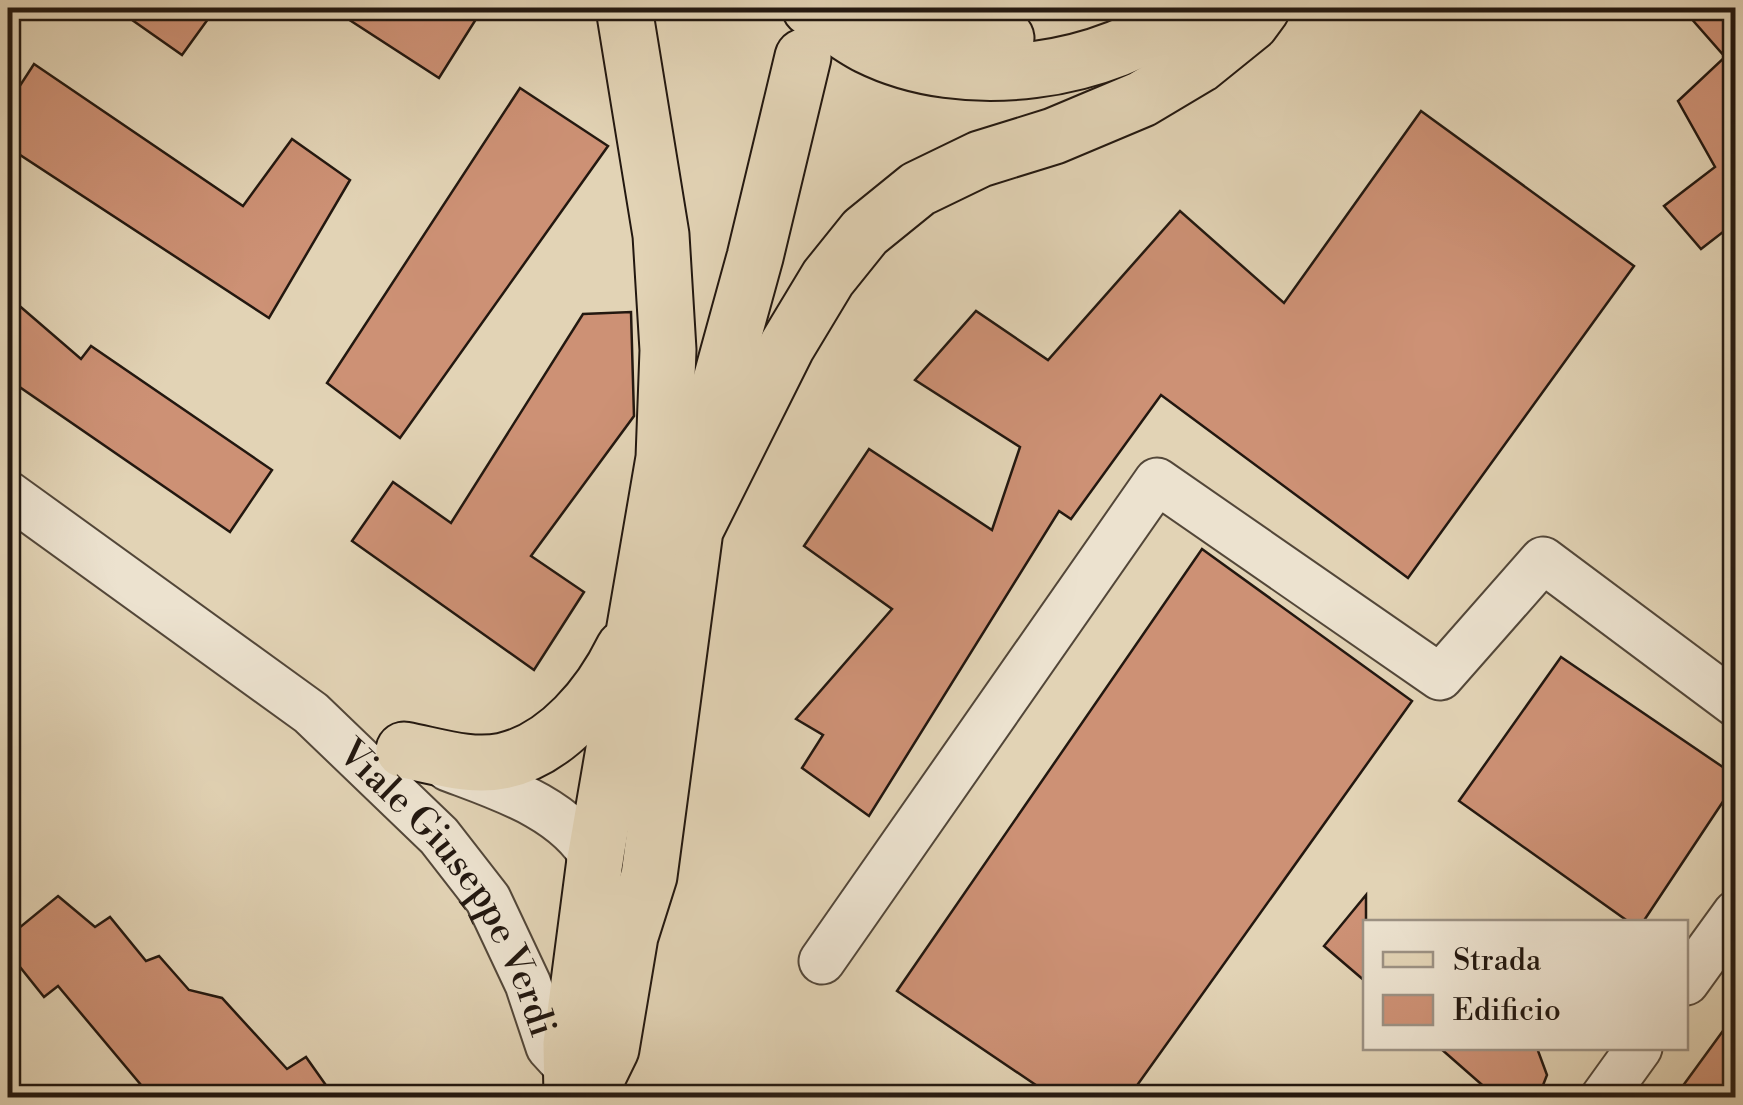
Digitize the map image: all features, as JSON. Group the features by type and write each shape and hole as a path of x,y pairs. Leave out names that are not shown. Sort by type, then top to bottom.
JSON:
{"main road":[{"path":"577,1089 571,1044 595,860 664,458 668,350 662,236 624,8"},
{"path":"891,8 941,29 990,40 1050,35 1109,19 1129,8"},
{"path":"577,1089 611,1049 630,936 649,876 704,442 755,256 806,32 868,46 916,63 1018,72 1074,64 1177,18 1190,8"},
{"path":"695,530 787,346 828,278 865,232 918,189 980,159 1054,136 1142,99 1198,65 1251,23 1262,8"},
{"path":"404,750 466,762 502,761 552,738 600,691 623,652 639,612"},
{"path":"595,860 630,936"}],"street":[{"path":"822,961 1158,481 1440,677 1543,560 1736,704"},
{"name":"Viale Giuseppe Verdi","path":"8,494 311,713 439,836 488,899 528,984 549,1046 577,1089"},
{"name":"Viale Giuseppe Verdi","path":"311,713 520,796 580,834 595,860"},
{"path":"1688,979 1736,913"},
{"path":"1603,1098 1637,1050"}],"building":[{"path":"115,8 216,8 182,55"},
{"path":"331,8 483,8 439,78"},
{"path":"1682,8 1736,8 1736,222 1701,249 1664,206 1715,167 1678,101 1725,57"},
{"path":"34,64 243,206 292,139 350,180 269,318 8,147 8,104"},
{"path":"520,88 608,146 400,438 327,383"},
{"path":"1421,111 1634,266 1408,578 1161,395 1071,519 1059,511 869,816 802,768 823,735 796,719 892,609 804,546 869,449 992,530 1020,447 915,380 976,311 1048,360 1180,211 1284,303"},
{"path":"8,296 81,359 91,346 272,470 230,532 8,379"},
{"path":"631,312 634,416 531,556 584,592 534,670 352,541 393,482 451,523 583,314"},
{"path":"1202,549 1412,701 1128,1098 1055,1098 897,991"},
{"path":"1561,657 1736,776 1736,782 1644,920 1626,920 1459,801"},
{"path":"1366,895 1363,979 1324,946"},
{"path":"58,896 95,927 110,917 146,961 159,956 189,990 222,998 287,1069 306,1057 335,1098 152,1098 58,986 44,997 8,952 8,937"},
{"path":"1736,1013 1736,1098 1674,1098"},
{"path":"1442,1050 1538,1050 1547,1075 1538,1098 1497,1098"}]}
